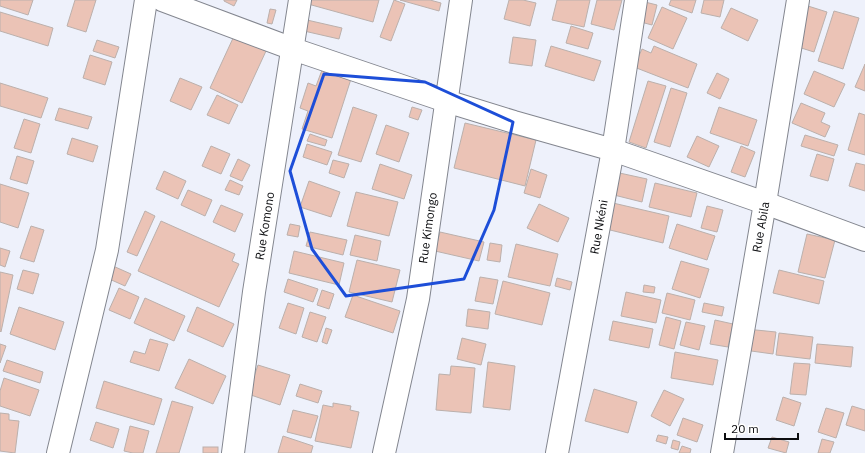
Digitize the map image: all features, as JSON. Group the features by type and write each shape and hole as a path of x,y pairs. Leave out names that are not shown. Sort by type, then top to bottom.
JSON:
{"street":[{"path":"58,453 107,250 146,0"},
{"path":"162,0 293,49 446,101 613,150 765,203 865,240"},
{"name":"Rue Komono","path":"233,453 254,292 300,0"},
{"name":"Rue Kimongo","path":"384,453 418,299 461,0"},
{"name":"Rue Nkéni","path":"558,453 613,150 636,0"},
{"name":"Rue Abila","path":"722,453 798,0"}],"highlighted area":[{"path":"324,74 425,82 513,122 494,210 464,279 346,296 312,249 290,171"}],"building":[{"path":"0,0 33,0 28,15 0,6"},
{"path":"75,0 96,0 86,32 67,26"},
{"path":"224,0 237,0 234,6"},
{"path":"309,0 379,0 373,22 308,4"},
{"path":"394,0 405,4 391,41 380,37"},
{"path":"400,0 430,0 441,3 439,11"},
{"path":"509,0 523,0 536,3 530,26 504,19"},
{"path":"557,0 590,0 584,27 552,20"},
{"path":"597,0 622,0 614,30 591,24"},
{"path":"671,0 696,0 692,13 669,5"},
{"path":"704,0 724,0 720,17 701,13"},
{"path":"641,1 657,5 652,25 637,21"},
{"path":"808,6 827,12 814,52 795,46"},
{"path":"662,7 687,18 673,49 648,38"},
{"path":"731,8 758,20 748,41 721,28"},
{"path":"270,9 276,10 272,24 267,23"},
{"path":"834,11 859,18 843,69 818,61"},
{"path":"0,12 53,28 48,46 0,31"},
{"path":"307,20 342,28 339,39 304,31"},
{"path":"571,26 593,33 588,49 566,43"},
{"path":"234,36 266,51 242,103 210,88"},
{"path":"513,37 536,40 532,66 509,63"},
{"path":"97,40 119,47 115,58 93,51"},
{"path":"551,46 601,61 594,81 545,66"},
{"path":"654,46 697,64 688,88 634,67 642,49 651,53"},
{"path":"90,55 112,62 105,85 83,78"},
{"path":"865,64 865,91 855,87"},
{"path":"322,70 351,79 332,138 302,129 308,111 300,108 308,83 316,86"},
{"path":"814,71 845,84 834,107 804,94"},
{"path":"717,73 729,79 720,99 707,93"},
{"path":"180,78 202,87 191,110 170,101"},
{"path":"648,81 666,86 646,148 629,142"},
{"path":"0,83 48,98 41,118 0,106"},
{"path":"671,88 687,93 670,147 654,142"},
{"path":"217,95 238,105 229,124 207,115"},
{"path":"801,103 825,113 821,122 830,126 825,137 792,123"},
{"path":"353,107 377,115 361,162 338,155"},
{"path":"412,107 422,110 418,120 409,117"},
{"path":"719,107 757,120 748,146 710,133"},
{"path":"59,108 92,117 88,129 55,120"},
{"path":"859,113 865,115 865,155 848,150"},
{"path":"24,119 40,124 31,153 14,148"},
{"path":"465,123 536,140 525,186 454,168"},
{"path":"386,125 409,133 399,162 376,154"},
{"path":"310,134 327,140 325,146 307,141"},
{"path":"805,135 838,145 834,156 801,146"},
{"path":"697,136 719,146 709,167 687,157"},
{"path":"72,138 98,146 93,162 67,154"},
{"path":"307,144 332,152 327,165 303,157"},
{"path":"211,146 230,154 221,174 202,166"},
{"path":"741,146 755,152 745,177 731,172"},
{"path":"817,154 834,159 828,181 810,176"},
{"path":"17,156 34,161 27,184 10,179"},
{"path":"238,159 250,165 242,181 230,176"},
{"path":"333,160 349,164 344,178 329,173"},
{"path":"856,163 865,165 865,191 849,186"},
{"path":"380,164 412,175 404,199 372,189"},
{"path":"531,169 547,175 540,198 524,193"},
{"path":"164,171 186,181 178,199 156,189"},
{"path":"615,172 647,179 642,202 610,194"},
{"path":"230,180 243,186 239,195 225,190"},
{"path":"309,181 340,192 331,217 300,207"},
{"path":"655,183 697,193 691,217 649,207"},
{"path":"0,184 29,193 18,228 0,222"},
{"path":"188,190 212,200 205,216 181,205"},
{"path":"356,192 398,202 389,236 347,226"},
{"path":"613,203 669,216 663,243 606,229"},
{"path":"539,204 569,218 558,242 527,228"},
{"path":"221,205 243,214 235,232 213,222"},
{"path":"707,206 723,210 717,232 701,228"},
{"path":"145,211 155,216 137,256 127,252"},
{"path":"161,221 235,254 232,261 239,264 219,307 138,271"},
{"path":"290,224 300,226 298,237 287,235"},
{"path":"677,224 715,236 707,260 669,248"},
{"path":"31,226 44,230 34,262 20,258"},
{"path":"310,232 347,240 343,255 306,246"},
{"path":"440,232 484,242 479,261 435,251"},
{"path":"807,234 835,240 825,278 798,272"},
{"path":"355,235 381,241 377,261 350,255"},
{"path":"490,243 502,245 500,262 487,260"},
{"path":"516,244 558,254 550,286 508,277"},
{"path":"0,248 10,251 5,267 0,265"},
{"path":"294,251 344,263 339,285 289,273"},
{"path":"357,260 400,270 392,302 349,292"},
{"path":"681,261 709,269 700,298 672,289"},
{"path":"113,266 131,274 125,286 107,278"},
{"path":"23,270 39,274 33,294 17,289"},
{"path":"779,270 824,281 819,304 773,293"},
{"path":"0,272 13,275 1,332 0,331"},
{"path":"480,277 498,280 493,304 475,301"},
{"path":"557,278 572,282 570,290 555,286"},
{"path":"288,279 318,289 313,302 284,292"},
{"path":"503,281 550,293 542,325 495,314"},
{"path":"644,285 655,287 654,293 643,292"},
{"path":"119,288 139,297 130,319 109,310"},
{"path":"322,290 334,294 329,309 317,305"},
{"path":"626,292 661,300 656,323 621,316"},
{"path":"667,293 695,300 690,320 662,313"},
{"path":"353,295 400,311 393,333 345,317"},
{"path":"145,298 185,316 174,341 134,323"},
{"path":"288,303 304,308 296,334 279,328"},
{"path":"704,303 724,307 722,316 702,312"},
{"path":"19,307 64,322 55,350 10,334"},
{"path":"197,307 234,324 223,347 187,331"},
{"path":"468,309 490,312 488,329 466,326"},
{"path":"310,312 326,317 317,342 302,337"},
{"path":"666,317 681,321 674,349 659,345"},
{"path":"715,320 733,324 728,347 710,344"},
{"path":"613,321 653,329 649,348 609,340"},
{"path":"686,322 705,326 699,350 680,345"},
{"path":"326,328 332,330 327,344 322,342"},
{"path":"746,329 776,332 773,354 744,350"},
{"path":"779,333 813,337 810,359 776,355"},
{"path":"462,338 486,344 481,365 457,359"},
{"path":"150,339 168,344 159,371 130,362 134,351 145,354"},
{"path":"0,344 6,346 0,363"},
{"path":"817,344 853,347 851,367 815,363"},
{"path":"675,352 718,360 713,385 671,378"},
{"path":"189,359 226,376 213,404 175,388"},
{"path":"7,360 43,372 40,383 3,371"},
{"path":"488,362 515,366 510,410 483,407"},
{"path":"794,363 810,364 806,395 790,394"},
{"path":"258,365 290,375 280,405 248,394"},
{"path":"451,366 475,368 471,413 436,410 439,374 450,375"},
{"path":"4,378 39,390 30,416 0,406 0,391"},
{"path":"104,381 162,399 154,425 96,408"},
{"path":"300,384 322,391 318,403 296,396"},
{"path":"594,389 637,402 628,433 585,421"},
{"path":"664,390 684,399 670,426 651,416"},
{"path":"783,397 801,403 794,426 776,420"},
{"path":"172,401 193,407 179,453 156,453"},
{"path":"333,403 351,406 350,410 359,412 351,448 315,441 323,405 333,407"},
{"path":"852,406 865,410 865,431 846,425"},
{"path":"826,408 844,413 836,438 818,432"},
{"path":"293,410 318,416 311,438 287,432"},
{"path":"0,413 9,414 9,420 19,421 15,453 0,451"},
{"path":"683,418 703,425 697,442 677,435"},
{"path":"96,422 119,429 113,448 90,440"},
{"path":"130,426 149,431 143,453 124,451"},
{"path":"658,435 668,437 666,444 656,441"},
{"path":"283,436 313,446 311,453 278,453"},
{"path":"772,437 789,442 786,453 768,448"},
{"path":"822,439 834,442 830,453 818,453"},
{"path":"673,440 680,442 678,450 671,448"},
{"path":"682,446 691,449 690,453 679,453"},
{"path":"203,447 218,447 218,453 203,453"}]}
